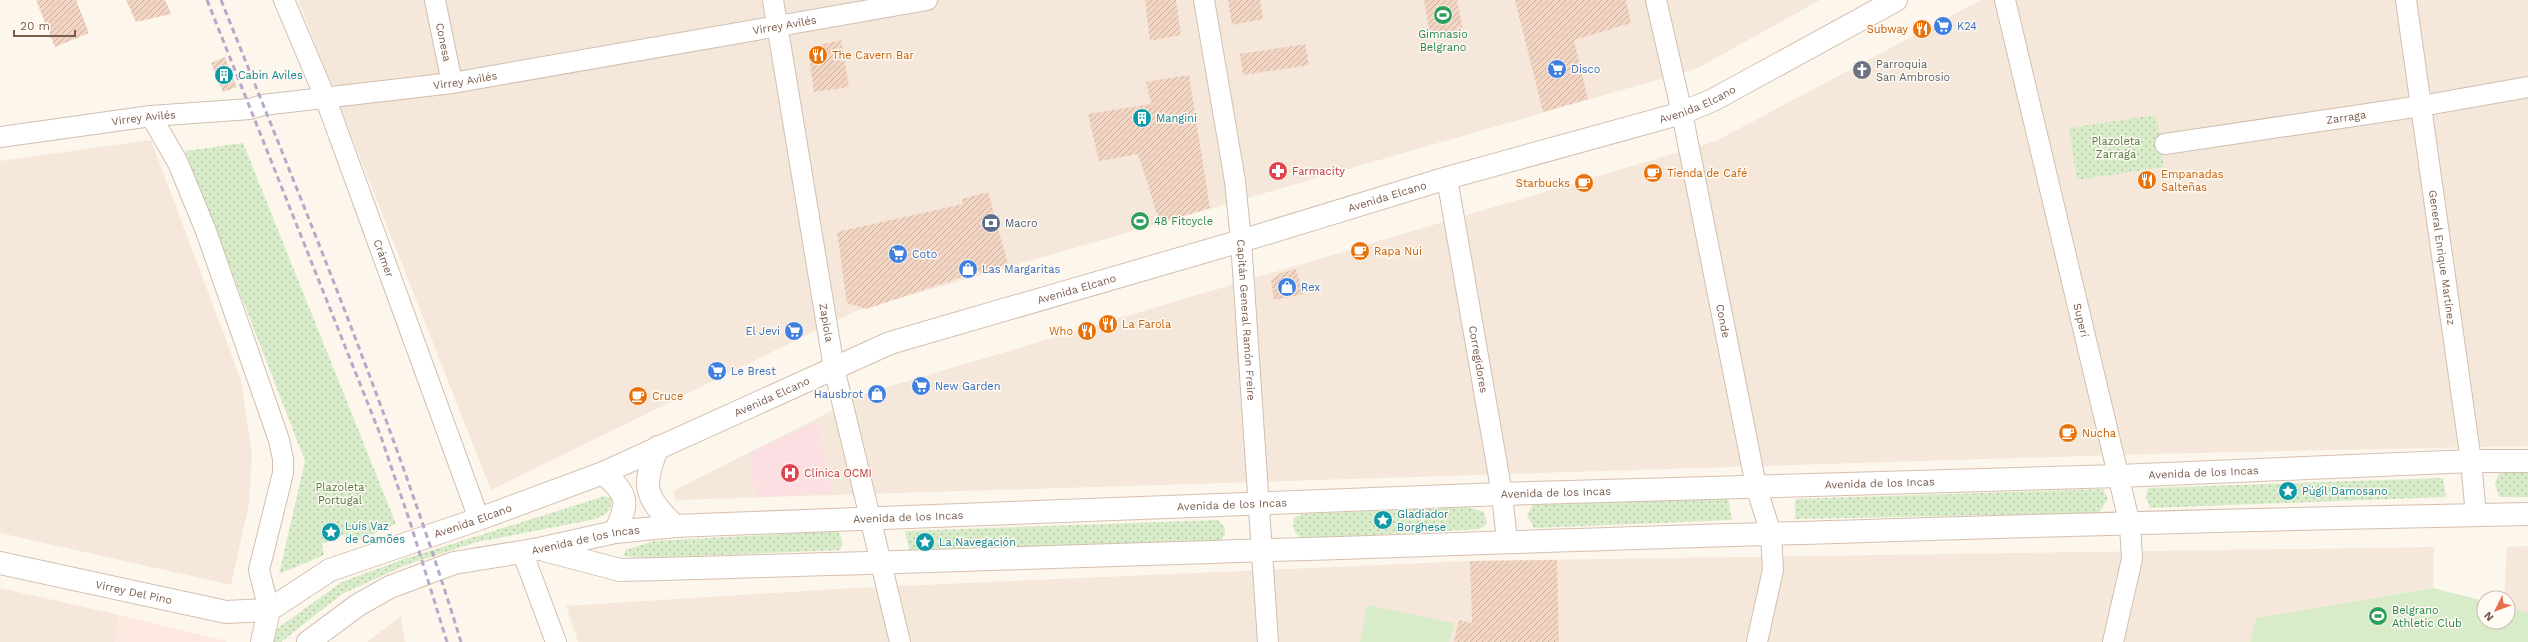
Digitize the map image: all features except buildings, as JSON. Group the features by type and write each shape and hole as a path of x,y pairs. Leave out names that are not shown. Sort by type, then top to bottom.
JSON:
{"main road":[{"name":"Avenida Elcano","path":"269,610 330,570 480,519 603,473 890,343 1241,241 1446,178 1682,113 1726,93 1896,0"},
{"path":"658,447 650,465 648,484 651,500 675,526"},
{"name":"Avenida de los Incas","path":"530,550 615,532 675,526 1502,494 2120,476 2470,461 2528,461"},
{"path":"603,473 619,486 625,499 624,513 615,532"},
{"name":"Avenida de los Incas","path":"530,550 620,570 1261,552 1507,541 2528,514"},
{"path":"308,642 352,609 390,587 454,563 530,550"},
{"name":"Virrey Del Pino","path":"0,563 226,612 269,610"},
{"path":"262,642 269,610"}],"street":[{"name":"Crámer","path":"284,0 325,97 480,519"},
{"name":"Conesa","path":"435,0 452,83"},
{"name":"Zapiola","path":"774,0 834,368 900,642"},
{"name":"Virrey Avilés","path":"0,137 151,116 250,109 263,105 325,97 452,83 927,0"},
{"name":"Capitán General Ramón Freire","path":"1204,0 1235,181 1241,241 1268,642"},
{"name":"Conde","path":"1656,0 1682,113 1756,486 1771,534 1773,570 1757,642"},
{"name":"Superí","path":"2004,0 2120,476 2130,524 2132,559 2113,642"},
{"name":"General Enrique Martínez","path":"2406,0 2470,461 2476,515"},
{"name":"Zarraga","path":"2165,144 2421,106 2528,87"},
{"path":"151,116 178,163 206,230 279,440 283,459 283,473 259,570 269,610"},
{"name":"Corregidores","path":"1446,178 1502,494 1507,541"},
{"path":"530,550 556,642"}],"shaded area":[{"path":"298,0 1820,0 1698,68 856,311 491,490"},
{"path":"1981,0 2528,0 2528,446 2150,454 676,500 673,491 867,393 1716,141"},
{"path":"151,140 241,380 252,454 249,504 231,585 0,533 0,161"},
{"name":"Clínica OCMI","path":"817,421 832,493 756,497 749,453"},
{"path":"2528,546 2528,613 2516,609 2516,590 2504,590 2507,547"},
{"path":"2434,547 2433,588 2256,618 2250,642 578,642 566,606 853,588 1470,561"},
{"path":"0,588 120,615 114,642 0,642"},
{"path":"120,615 226,641 226,642 114,642"},
{"path":"401,616 405,642 367,642"}],"green space":[{"name":"Plazoleta Zarraga","path":"2156,115 2164,167 2077,180 2069,128"},
{"name":"Plazoleta Portugal","path":"243,143 396,524 352,543 345,534 322,544 324,555 279,574 305,461 185,151"},
{"path":"2500,471 2528,471 2528,497 2499,497 2495,483"},
{"path":"2443,478 2446,497 2150,508 2146,497 2148,488"},
{"path":"2103,489 2108,499 2099,513 1795,519 1795,499"},
{"path":"605,496 612,499 611,504 606,514 600,517 477,542 406,565 342,594 281,642 273,642 278,628 342,582 404,559"},
{"path":"1728,498 1732,520 1534,528 1527,515 1534,503"},
{"path":"1467,507 1484,512 1487,524 1480,529 1303,539 1296,533 1293,526 1294,518 1301,514"},
{"path":"1218,520 1225,528 1225,535 1218,543 910,553 905,531"},
{"path":"838,531 843,542 840,550 646,558 624,556 625,550 654,541"},
{"name":"Belgrano Athletic Club","path":"2433,588 2476,599 2476,630 2516,630 2516,609 2528,613 2528,642 2250,642 2256,618"},
{"path":"1367,605 1454,623 1449,642 1360,642"}],"railway":[{"path":"207,0 380,434 410,522 447,642"},
{"path":"221,0 348,318 407,479 461,642"}],"place":[{"name":"Gimnasio Belgrano","path":"1443,15"},
{"name":"K24","path":"1943,26"},
{"name":"Subway","path":"1922,29"},
{"name":"The Cavern Bar","path":"818,55"},
{"name":"Disco","path":"1557,69"},
{"name":"Parroquia San Ambrosio","path":"1862,70"},
{"name":"Cabin Aviles","path":"224,75"},
{"name":"Mangini","path":"1142,118"},
{"name":"Farmacity","path":"1278,171"},
{"name":"Tienda de Café","path":"1653,173"},
{"name":"Empanadas Salteñas","path":"2147,180"},
{"name":"Starbucks","path":"1584,183"},
{"name":"48 Fitcycle","path":"1140,221"},
{"name":"Macro","path":"991,223"},
{"name":"Rapa Nui","path":"1360,251"},
{"name":"Coto","path":"898,254"},
{"name":"Las Margaritas","path":"968,269"},
{"name":"Rex","path":"1287,287"},
{"name":"La Farola","path":"1108,324"},
{"name":"El Jevi","path":"794,331"},
{"name":"Who","path":"1087,331"},
{"name":"Le Brest","path":"717,371"},
{"name":"New Garden","path":"921,386"},
{"name":"Hausbrot","path":"877,394"},
{"name":"Cruce","path":"638,396"},
{"name":"Nucha","path":"2068,433"},
{"name":"Clínica OCMI","path":"790,473"},
{"name":"Púgil Damosano","path":"2288,491"},
{"name":"Gladiador Borghese","path":"1383,520"},
{"name":"Luís Vaz de Camões","path":"331,532"},
{"name":"La Navegación","path":"925,542"},
{"name":"Belgrano Athletic Club","path":"2378,616"}]}
